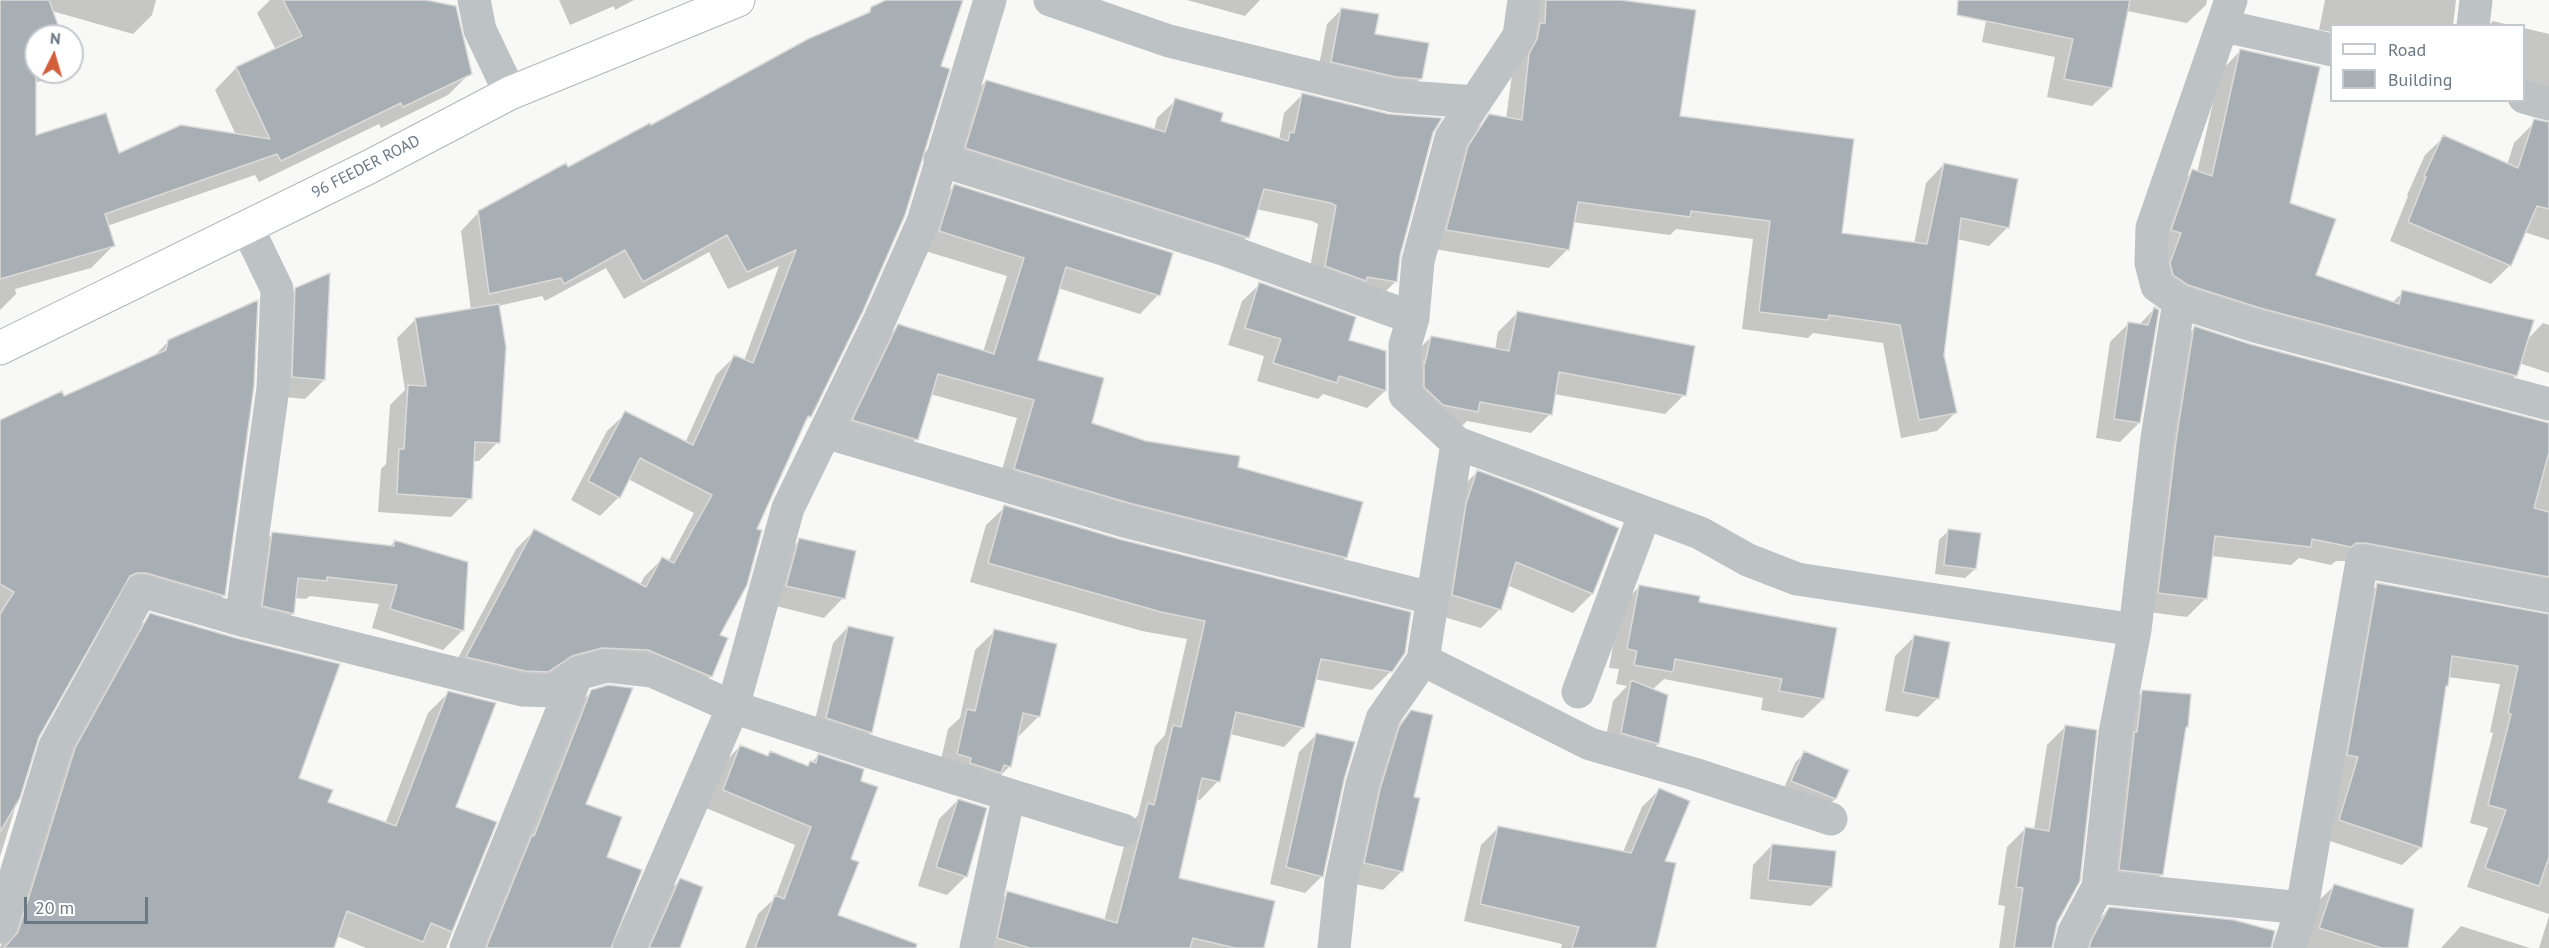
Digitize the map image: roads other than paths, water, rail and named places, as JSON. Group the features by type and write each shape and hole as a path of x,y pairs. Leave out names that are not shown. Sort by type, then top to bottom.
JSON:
{"main road":[{"name":"96 FEEDER ROAD","path":"0,348 369,167 510,93 738,0"}],"street":[{"path":"474,0 480,30 510,93"},
{"path":"629,948 733,707 788,508 880,319 923,222 990,0"},
{"path":"1050,0 1169,41 1393,96 1475,102"},
{"path":"1524,0 1519,36 1450,138 1418,261 1413,318 1405,345 1405,395 1457,443 1700,533 1748,560 1797,579 2135,630"},
{"path":"2473,24 2476,0"},
{"path":"2330,50 2228,13 2152,228 2151,263 2157,286 2178,302 2255,326 2549,404"},
{"path":"2525,98 2549,104"},
{"path":"940,160 1223,249 1413,318"},
{"path":"242,620 273,388 277,289 248,227"},
{"path":"2070,948 2074,932 2098,887 2115,733 2135,630 2157,438 2178,302"},
{"path":"825,432 1124,521 1431,598"},
{"path":"1334,948 1344,871 1362,784 1382,719 1423,660 1457,443"},
{"path":"1578,692 1645,513"},
{"path":"2289,948 2302,908 2362,561 2549,596"},
{"path":"0,927 16,882 55,746 141,591 242,620 522,690 554,691 577,674 607,666 652,671 733,707 1123,830"},
{"path":"1423,660 1590,744 1694,774 1831,819"},
{"path":"466,948 577,674"},
{"path":"976,948 1009,795"},
{"path":"2098,887 2302,908"}]}
